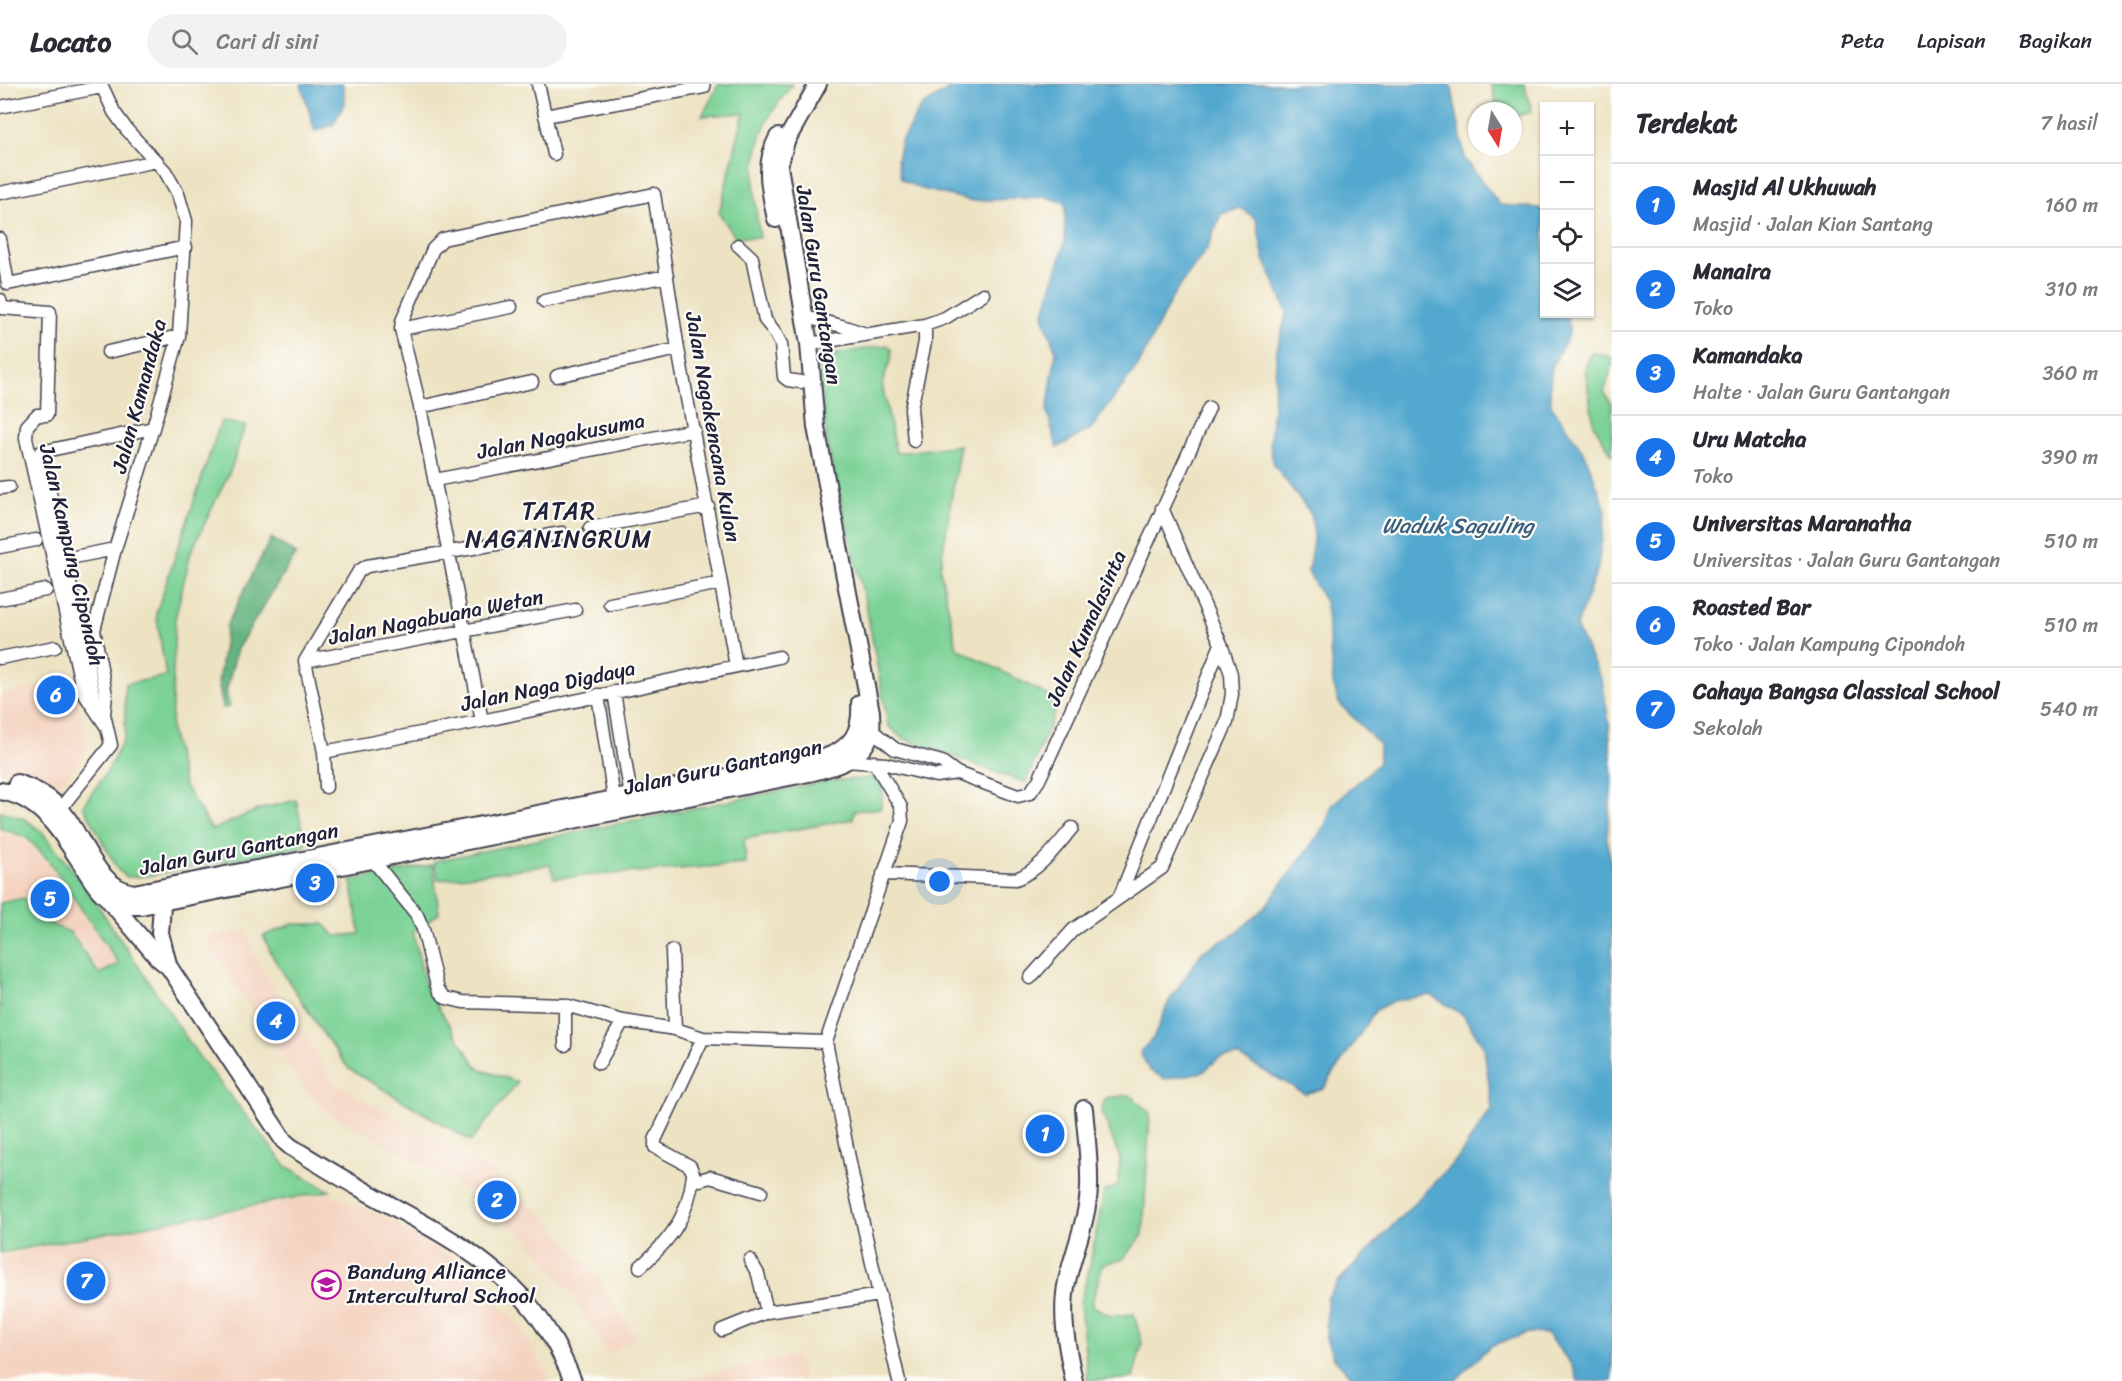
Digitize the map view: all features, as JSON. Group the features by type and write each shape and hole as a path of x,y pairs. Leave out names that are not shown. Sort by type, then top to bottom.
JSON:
{"street":[{"path":"538,84 554,153"},
{"name":"Jalan Guru Gantangan","path":"808,84 773,146 769,158 768,174 797,333 801,382 813,464 864,729"},
{"name":"Jalan Guru Gantangan","path":"0,781 26,786 42,795 99,869 119,890 163,895 372,859 824,758 840,758 854,737 864,729 871,712 816,427 809,344 779,166 786,141 818,84"},
{"path":"0,107 102,86"},
{"name":"Jalan Kamandaka","path":"56,815 111,745 105,720 94,698 87,660 115,549 153,429 179,336 186,247 186,221 178,194 157,161 127,130 114,112 102,86"},
{"path":"545,116 704,87"},
{"path":"0,193 157,161"},
{"name":"Jalan Nagakencana Kulon","path":"401,328 433,249 443,239 654,194 678,349 736,666"},
{"path":"0,239 8,284 186,247"},
{"path":"738,245 752,258 765,320 781,344 784,377 801,382"},
{"path":"544,300 667,276"},
{"path":"809,344 925,325 945,318 983,294"},
{"name":"Jalan Kampung Cipondoh","path":"0,300 2,309 50,312 47,415 37,415 27,426 26,438 83,692 105,720"},
{"path":"482,721 420,407 401,328 511,307"},
{"path":"805,317 864,334"},
{"path":"914,441 911,409 926,342 925,325"},
{"path":"108,352 179,336"},
{"path":"557,376 678,349"},
{"path":"420,407 532,382"},
{"name":"Jalan Kumalasinta","path":"957,773 1018,796 1030,793 1034,789 1209,408"},
{"path":"87,660 41,452 153,429"},
{"name":"Jalan Nagakusuma","path":"435,480 694,430"},
{"path":"590,528 708,506"},
{"path":"1030,978 1073,930 1162,868 1227,722 1232,694 1231,674 1221,644 1162,508"},
{"path":"326,787 324,752 305,661 359,571 367,566 562,533"},
{"path":"0,547 36,540"},
{"path":"64,559 115,549"},
{"path":"610,604 721,582"},
{"path":"0,599 46,590"},
{"name":"Jalan Nagabuana Wetan","path":"305,661 575,610"},
{"name":"Jalan Kamandaka","path":"94,630 106,695 105,720"},
{"path":"1120,896 1221,644"},
{"path":"0,658 55,647"},
{"name":"Jalan Naga Digdaya","path":"324,752 482,721 779,657"},
{"path":"614,692 624,804"},
{"path":"598,695 624,804"},
{"path":"864,729 895,749 942,762 957,773"},
{"path":"840,758 904,767 936,776 957,773"},
{"path":"874,762 903,811 899,832 826,1042 856,1193 899,1381"},
{"name":"Jalan Guru Gantangan","path":"0,791 19,795 56,815 100,892 118,904 130,906 163,895 624,804"},
{"path":"883,874 1017,879 1027,875 1040,864 1072,828"},
{"path":"372,859 417,915 423,929 439,991 446,998 463,1002 565,1005 623,1021 675,1029 703,1038 826,1042"},
{"path":"163,895 160,933 169,967"},
{"path":"108,899 169,967 284,1141 291,1148 359,1188 426,1223 476,1255 525,1300 550,1335 573,1381"},
{"path":"672,951 675,1029"},
{"path":"565,1005 565,1045"},
{"path":"599,1063 623,1021"},
{"path":"640,1267 671,1236 687,1207 693,1169 654,1145 703,1038"},
{"path":"1074,1381 1066,1344 1064,1312 1067,1283 1085,1214 1089,1188 1084,1108"},
{"path":"693,1175 700,1180 710,1177 761,1192"},
{"path":"750,1260 758,1274 767,1312"},
{"path":"722,1330 767,1312 880,1295"}],"shaded area":[{"path":"74,679 88,751 55,792 40,781 0,770 0,694"},
{"path":"0,831 25,841 46,862 116,963 100,971 71,931 51,922 39,906 24,896 0,901"},
{"path":"247,930 256,960 335,1083 487,1169 550,1222 596,1276 635,1338 607,1355 571,1292 526,1238 473,1193 324,1110 312,1100 208,944 210,936"},
{"name":"Bandung Alliance Intercultural School","path":"331,1194 393,1221 460,1262 520,1326 551,1381 0,1381 0,1256 159,1224"},
{"path":"799,1355 803,1381 677,1381"}],"green space":[{"path":"719,84 792,84 768,118 757,151 754,180 760,238 735,237 719,213 744,113 702,116"},
{"path":"1491,84 1524,84 1532,112 1522,115 1522,102 1496,102"},
{"path":"887,345 891,349 891,359 882,384 896,453 960,445 940,569 957,648 1059,701 1026,783 902,738 888,725 866,605 828,449 817,357"},
{"path":"1591,352 1612,357 1612,366 1604,392 1612,404 1612,455 1594,425 1585,369"},
{"path":"221,421 245,426 231,469 191,552 175,619 171,731 184,785 212,830 257,810 296,800 306,846 148,876 127,877 118,870 83,805 107,772 125,736 125,684 166,676 156,613"},
{"path":"271,538 296,554 237,649 226,692 230,707 223,708 218,683 227,624"},
{"path":"876,778 883,787 881,808 854,811 853,819 744,839 746,864 554,878 550,865 438,880 434,861 828,781"},
{"path":"0,811 25,819 43,833 84,885 197,1054 286,1166 330,1191 0,1253 0,903 23,898 36,906 50,924 70,932 99,974 119,964 48,860 27,838 0,828"},
{"path":"433,865 439,913 413,932 426,988 479,1069 518,1082 471,1141 349,1069 274,959 263,936 293,924 324,924 335,936 360,934 351,880"},
{"path":"1130,1095 1150,1113 1143,1235 1123,1259 1103,1264 1091,1305 1111,1316 1134,1314 1142,1344 1133,1378 1088,1381 1080,1303 1090,1265 1104,1191 1118,1186 1120,1158 1101,1109 1106,1098"}],"water":[{"path":"301,84 343,84 345,103 333,125 315,131"},
{"name":"Waduk Saguling","path":"957,84 1451,84 1465,159 1500,205 1540,209 1540,318 1568,318 1569,334 1552,367 1551,405 1585,454 1606,510 1598,567 1576,627 1602,681 1609,722 1612,781 1607,838 1612,870 1612,1381 1578,1381 1571,1364 1547,1334 1528,1333 1490,1346 1455,1381 1356,1381 1333,1357 1326,1339 1327,1299 1338,1282 1458,1158 1492,1108 1484,1047 1463,1015 1431,995 1393,1001 1376,1010 1324,1088 1305,1094 1238,1056 1219,1058 1203,1072 1165,1079 1149,1070 1140,1052 1154,1037 1169,1001 1202,952 1236,933 1265,907 1325,826 1332,805 1379,763 1379,744 1339,703 1333,683 1326,604 1308,572 1314,534 1311,514 1274,465 1270,446 1277,350 1287,312 1264,259 1256,219 1241,208 1221,214 1207,249 1173,296 1138,366 1091,429 1057,448 1047,411 1056,352 1043,316 1065,242 1065,203 1047,197 973,201 918,188 901,179 897,160 901,141 921,107"}],"place":[{"name":"Roasted Bar","path":"56,695"},
{"name":"Kamandaka","path":"315,883"},
{"name":"Universitas Maranatha","path":"50,899"},
{"name":"Uru Matcha","path":"276,1021"},
{"name":"Masjid Al Ukhuwah","path":"1045,1134"},
{"name":"Manaira","path":"497,1200"},
{"name":"Cahaya Bangsa Classical School","path":"86,1281"},
{"name":"Bandung Alliance Intercultural School","path":"326,1284"}],"district":[{"name":"TATAR NAGANINGRUM","path":"559,525"}]}
